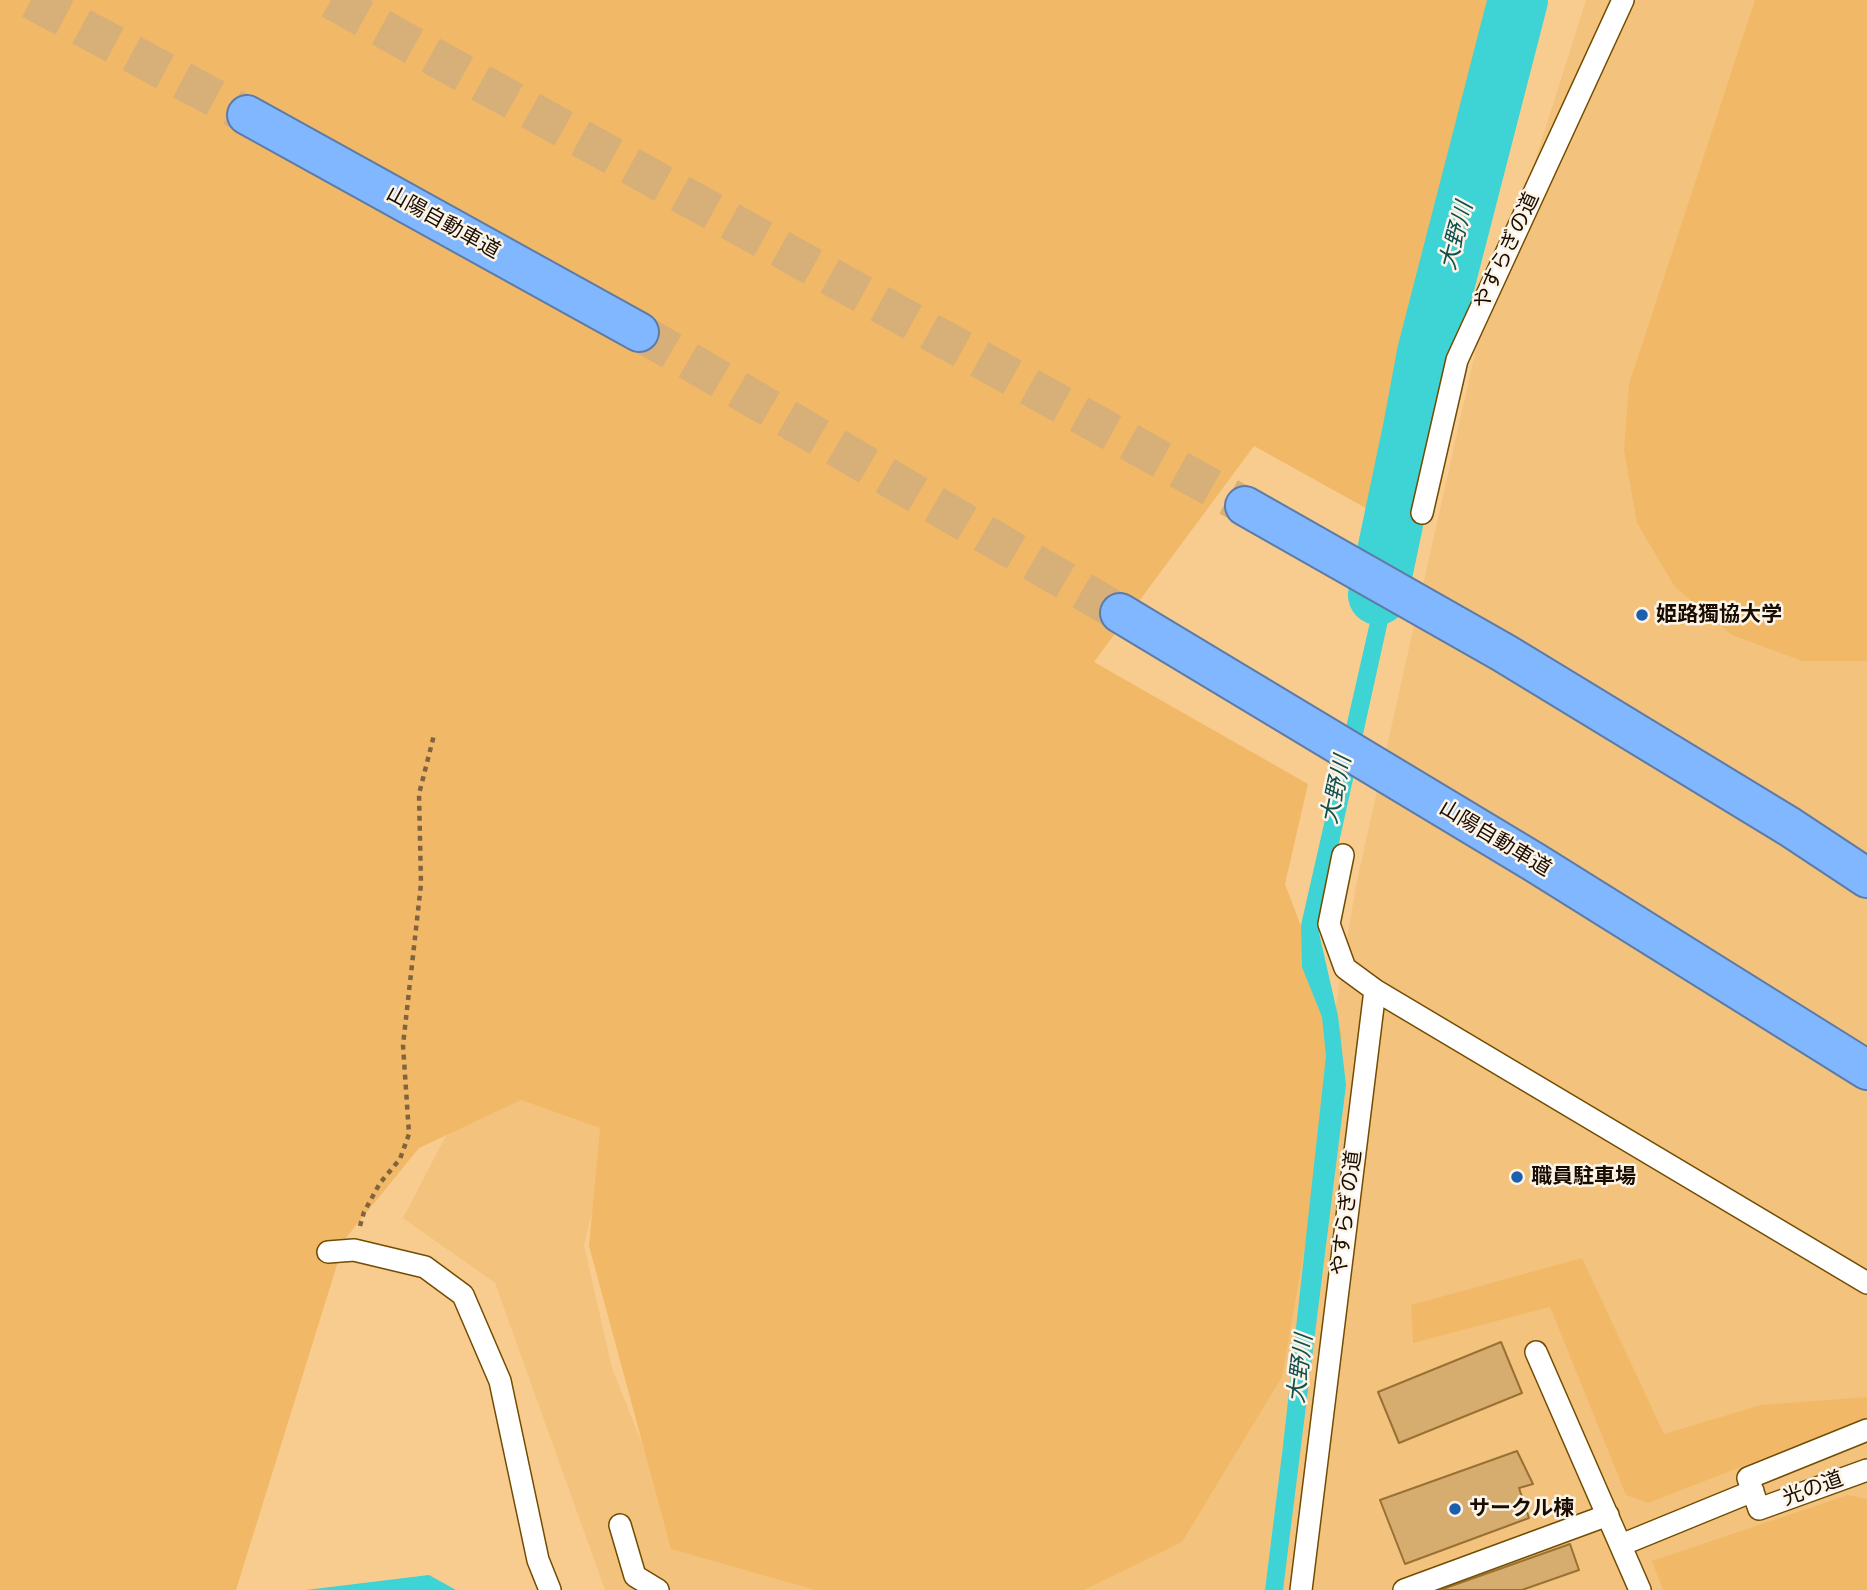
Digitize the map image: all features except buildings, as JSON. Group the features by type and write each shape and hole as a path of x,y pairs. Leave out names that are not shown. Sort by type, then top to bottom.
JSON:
{"highway":[{"name":"山陽自動車道","path":"247,115 639,331"},
{"path":"1245,506 1504,653 1790,827 1867,878"},
{"name":"山陽自動車道","path":"1120,613 1534,862 1867,1070"}],"lane":[{"name":"やすらぎの道","path":"1422,513 1457,360 1623,0"},
{"path":"1343,855 1329,924 1345,968 1375,990 1867,1283"},
{"name":"やすらぎの道","path":"1301,1590 1375,990"},
{"path":"328,1252 354,1250 425,1267 463,1295 500,1381 538,1560 550,1590"},
{"path":"1536,1352 1640,1590"},
{"path":"1756,1500 1748,1478 1867,1430"},
{"name":"光の道","path":"1620,1545 1756,1500 1867,1470"},
{"path":"1404,1590 1608,1515"},
{"path":"620,1525 635,1576 658,1590"}],"path":[{"path":"354,1250 364,1212 380,1183 400,1159 409,1134 403,1045 421,884 419,794 434,735"}],"shaded area":[{"path":"0,0 1512,0 1382,517 1254,446 1094,662 1308,784 1285,884 1342,1035 1282,1377 1182,1542 1084,1590 815,1590 671,1549 589,1246 600,1128 521,1100 419,1148 345,1239 236,1590 0,1590"},
{"name":"姫路獨協大学","path":"1586,0 1867,0 1867,1590 1050,1590 1272,1388 1356,885 1477,344"},
{"path":"1755,0 1867,0 1867,661 1802,661 1732,635 1675,587 1637,523 1624,450 1629,384"},
{"path":"524,1091 612,1131 584,1245 612,1368 684,1549 911,1590 605,1590 495,1283 403,1218 450,1128"},
{"path":"1582,1258 1664,1434 1761,1405 1867,1397 1867,1418 1648,1503 1626,1495 1550,1307 1413,1343 1411,1305"},
{"path":"1848,1495 1867,1499 1867,1590 1663,1590 1652,1561"}],"water":[{"path":"1435,346 1448,350 1319,933 1338,1016 1346,1085 1283,1590 1265,1590 1326,1056 1322,1017 1302,967 1301,925"},
{"path":"429,1575 456,1590 306,1590"}],"waterway":[{"name":"大野川","path":"1378,595 1427,353 1518,0"}],"tunnel":[{"path":"31,0 247,115"},
{"path":"331,0 1245,506"},
{"path":"639,332 1120,613"}],"place":[{"name":"姫路獨協大学","path":"1642,615"},
{"name":"職員駐車場","path":"1517,1177"},
{"name":"サークル楝","path":"1455,1509"}]}
